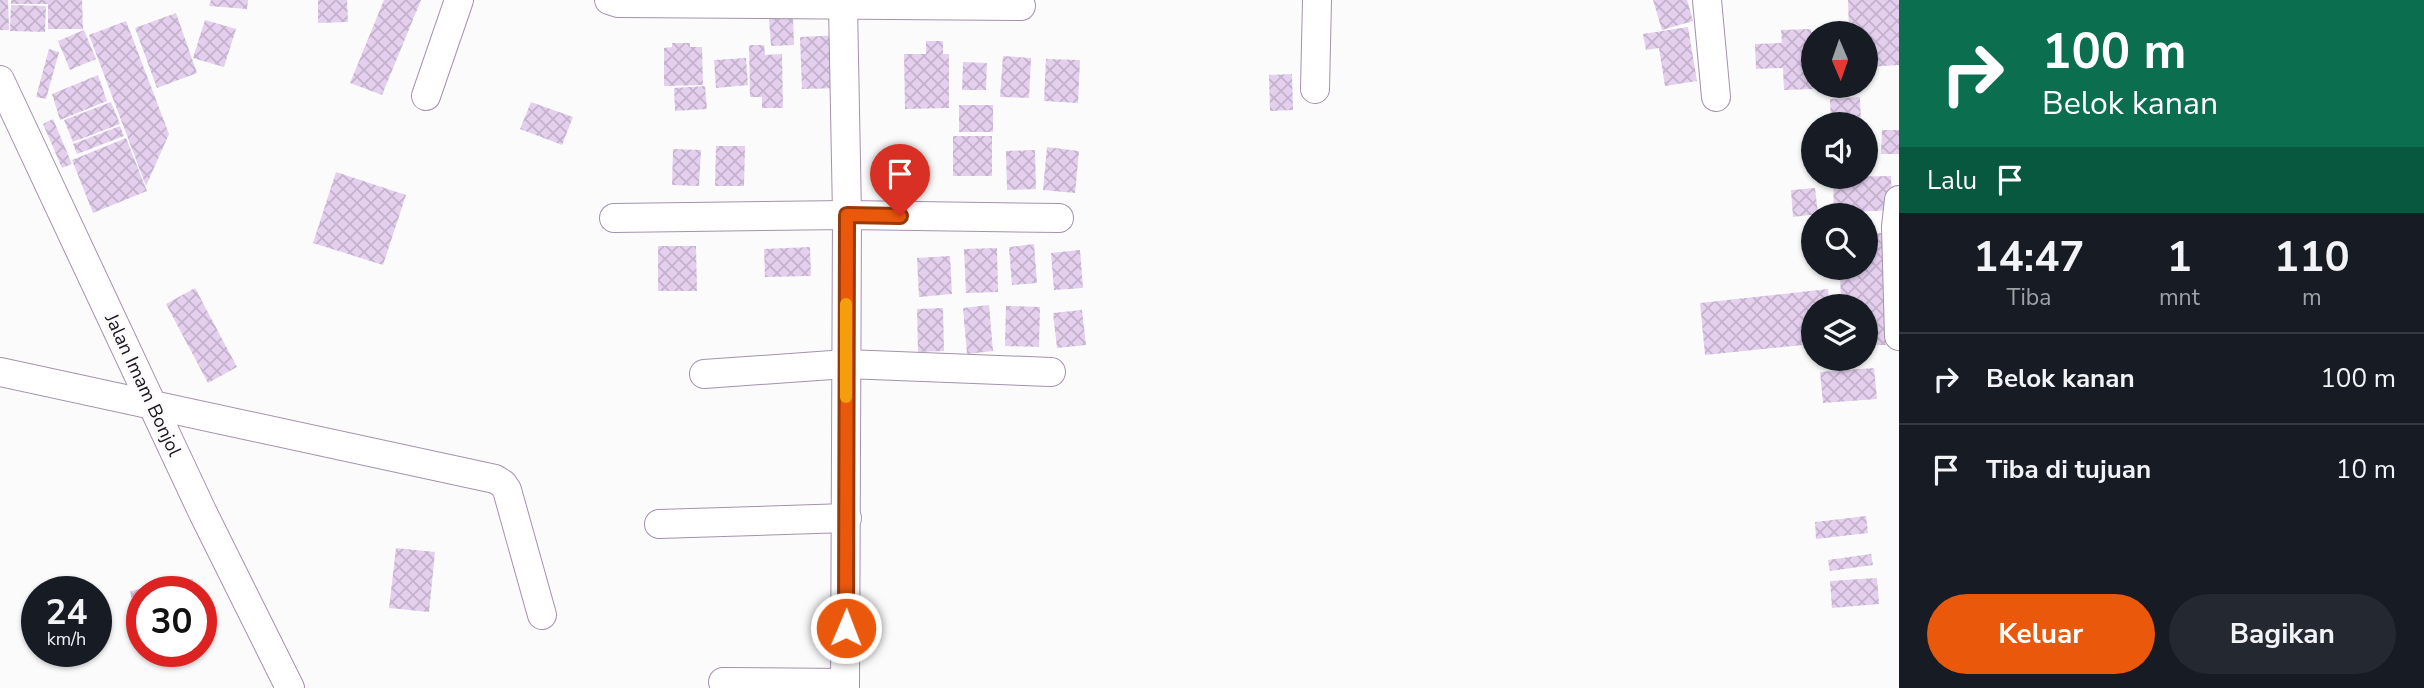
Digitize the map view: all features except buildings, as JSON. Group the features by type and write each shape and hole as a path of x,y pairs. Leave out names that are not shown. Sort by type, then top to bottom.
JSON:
{"street":[{"path":"426,96 459,0"},
{"path":"609,0 618,4 1021,6"},
{"path":"1315,89 1317,0"},
{"path":"1707,0 1716,97"},
{"path":"723,682 845,685 847,215 844,5"},
{"name":"Jalan Imam Bonjol","path":"0,80 153,406 290,688"},
{"path":"1899,200 1896,227 1899,336"},
{"path":"614,218 847,215 1059,218"},
{"path":"704,374 846,364 1051,372"},
{"path":"0,372 495,479 507,490 542,615"},
{"path":"659,524 847,517"}],"slow traffic":[{"path":"846,304 846,397"}],"route":[{"path":"846,628 847,215 900,216"}]}
